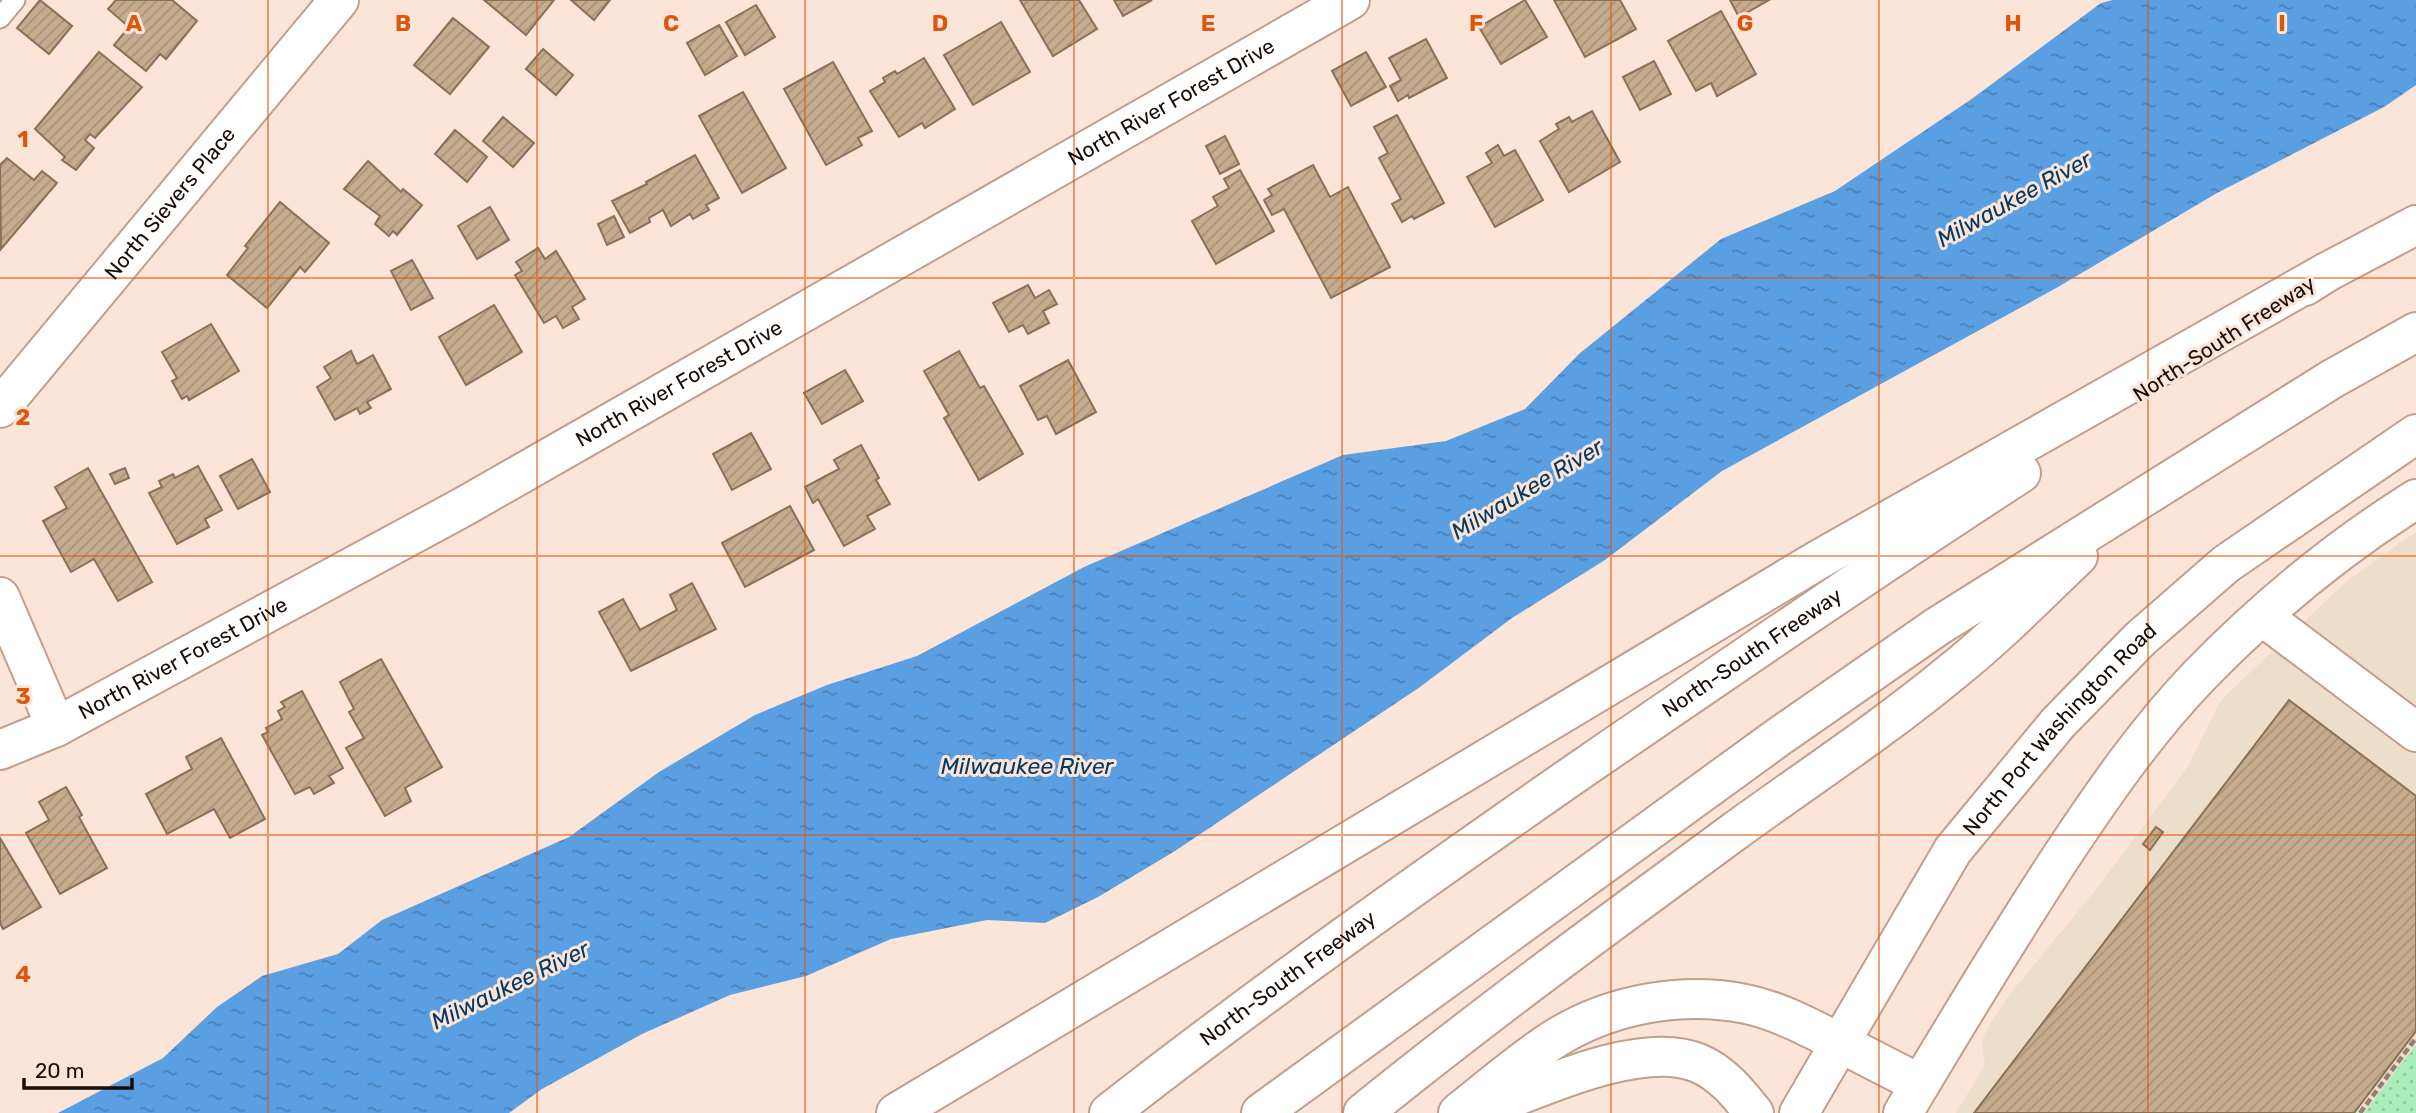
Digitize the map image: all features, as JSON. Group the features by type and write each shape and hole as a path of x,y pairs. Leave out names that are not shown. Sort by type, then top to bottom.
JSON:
{"main road":[{"name":"North Sievers Place","path":"0,408 339,0"},
{"name":"North River Forest Drive","path":"0,750 56,727 463,507 1350,0"},
{"name":"North-South Freeway","path":"1109,1113 1216,1030 1388,904 1833,596 2327,272 2416,225"},
{"path":"896,1113 1818,560 2327,272"},
{"path":"1261,1113 1822,706 2000,585 2332,379 2416,332"},
{"name":"North Port Washington Road","path":"1799,1113 1953,850 2058,723 2140,639 2226,564 2416,434"},
{"path":"1458,1113 1555,1039 1577,1026 1633,1005 1683,1000 1747,1004 1800,1023 1840,1042 1912,1099 2015,925 2109,785 2198,677 2262,616 2385,519 2416,499"},
{"path":"1363,1113 1458,1036 1738,829 1864,740 1954,671 2006,626 2129,506"},
{"path":"0,597 56,727"},
{"path":"2262,616 2416,732"},
{"path":"1474,1113 1599,1067 1648,1057 1669,1056 1697,1063 1721,1076 1754,1113"}],"lane":[{"path":"0,18 15,0"}],"path":[{"path":"2360,1113 2416,1038"}],"shaded area":[{"path":"2416,532 2416,1113 1956,1113 1985,1065 1982,1041 1988,1027 2010,994 2094,892 2187,768 2221,700 2347,581"}],"green space":[{"path":"2416,1045 2416,1113 2364,1113"}],"water":[{"name":"Milwaukee River","path":"2113,0 2416,0 2416,85 2384,107 2217,193 2058,287 1722,471 1605,560 1512,618 1420,687 1175,851 1098,897 1045,923 987,920 891,939 806,976 730,995 642,1034 542,1089 509,1113 58,1113 163,1058 217,1007 262,976 338,954 382,920 569,837 659,772 755,715 827,685 917,656 1084,567 1343,455 1446,441 1525,409 1579,354 1721,239 1835,191 1973,98 2101,3"}],"building":[{"path":"40,0 72,26 49,54 17,28"},
{"path":"116,0 172,0 197,21 166,59 160,54 146,71 114,45 129,27 108,9"},
{"path":"484,0 554,0 526,35"},
{"path":"571,0 610,0 594,20"},
{"path":"1020,0 1079,0 1097,29 1053,56"},
{"path":"1114,0 1152,0 1123,16"},
{"path":"1525,0 1547,37 1501,64 1479,27"},
{"path":"1554,0 1620,0 1636,29 1585,57"},
{"path":"1730,0 1769,0 1739,17"},
{"path":"756,5 775,37 745,55 726,22"},
{"path":"1721,11 1756,74 1717,96 1711,83 1696,91 1668,41"},
{"path":"453,18 489,47 450,94 414,65"},
{"path":"1001,22 1030,72 973,105 944,55"},
{"path":"719,25 737,56 705,75 687,43"},
{"path":"1426,39 1447,78 1398,101 1390,86 1401,80 1389,58"},
{"path":"543,49 573,75 556,95 526,69"},
{"path":"99,52 142,87 95,138 90,134 85,140 94,148 76,170 62,160 65,157 35,129"},
{"path":"1366,52 1386,87 1351,106 1332,71"},
{"path":"924,58 955,109 925,128 922,123 899,137 870,91 885,82 883,78 895,71 897,74"},
{"path":"1654,61 1671,94 1640,110 1623,77"},
{"path":"833,62 872,131 858,138 862,145 826,165 784,89"},
{"path":"743,92 786,168 742,193 699,116"},
{"path":"1592,111 1620,162 1569,192 1540,141 1559,129 1556,124 1569,117 1572,122"},
{"path":"1397,115 1444,203 1414,219 1412,216 1402,222 1392,204 1401,199 1379,158 1388,153 1374,127"},
{"path":"503,117 534,143 513,167 483,141"},
{"path":"455,130 487,157 467,182 435,154"},
{"path":"1225,136 1239,164 1220,174 1206,146"},
{"path":"1498,145 1504,156 1515,150 1543,200 1495,227 1467,177 1492,163 1486,153"},
{"path":"695,155 719,198 706,205 709,210 693,219 690,214 671,226 663,210 649,218 650,222 630,233 612,201"},
{"path":"7,158 34,180 42,171 57,183 1,249 0,165"},
{"path":"368,161 401,192 403,189 422,205 397,235 393,231 389,236 375,224 380,216 344,189"},
{"path":"1313,165 1330,197 1348,187 1390,267 1331,298 1284,209 1272,215 1264,200 1272,195 1268,189"},
{"path":"1240,170 1274,231 1216,264 1192,221 1218,206 1213,197 1229,188 1224,179"},
{"path":"280,202 329,243 305,272 300,267 267,308 227,275 248,248 245,246"},
{"path":"490,207 509,240 477,259 458,226"},
{"path":"614,216 624,237 607,245 598,224"},
{"path":"538,248 545,259 556,251 585,299 572,307 579,319 563,328 556,316 544,323 515,275 522,271 516,262"},
{"path":"412,260 433,298 411,310 391,271"},
{"path":"1028,285 1035,298 1049,290 1057,304 1043,311 1049,323 1028,334 1023,325 1009,332 993,303"},
{"path":"494,305 522,352 466,385 439,337"},
{"path":"211,324 239,371 189,400 187,396 182,399 172,381 177,378 162,352"},
{"path":"351,351 357,364 373,355 391,389 367,402 371,408 360,414 357,408 335,420 317,387 331,378 324,367"},
{"path":"959,351 980,388 984,386 1023,454 979,480 944,418 949,415 924,371"},
{"path":"1068,360 1096,412 1056,434 1047,416 1038,420 1020,386"},
{"path":"845,370 863,401 822,424 804,393"},
{"path":"751,433 771,469 732,490 713,454"},
{"path":"861,445 890,504 867,516 875,529 844,546 818,499 813,503 805,487 839,469 834,460"},
{"path":"252,459 270,492 238,509 220,476"},
{"path":"198,466 222,510 205,519 209,527 177,544 149,493 162,487 159,481 173,474 175,478"},
{"path":"88,468 152,582 118,601 94,559 71,572 43,521 67,508 55,487"},
{"path":"125,468 129,478 115,484 110,474"},
{"path":"790,506 814,550 745,587 722,543"},
{"path":"692,583 716,629 631,671 599,612 623,599 640,630 677,610 670,595"},
{"path":"381,659 442,767 405,788 411,801 385,816 346,748 364,738 349,712 354,709 340,682"},
{"path":"302,691 343,768 329,776 334,783 314,794 310,787 295,794 262,735 268,732 266,728 282,719 278,711 285,707 281,702"},
{"path":"2289,700 2416,796 2416,1031 2354,1113 1974,1113"},
{"path":"221,738 265,819 230,838 214,809 167,834 146,794 192,769 186,757"},
{"path":"66,787 107,868 60,894 26,833 49,820 39,802"},
{"path":"2156,827 2163,832 2150,850 2143,844"},
{"path":"0,838 41,907 3,929 0,923"}]}
